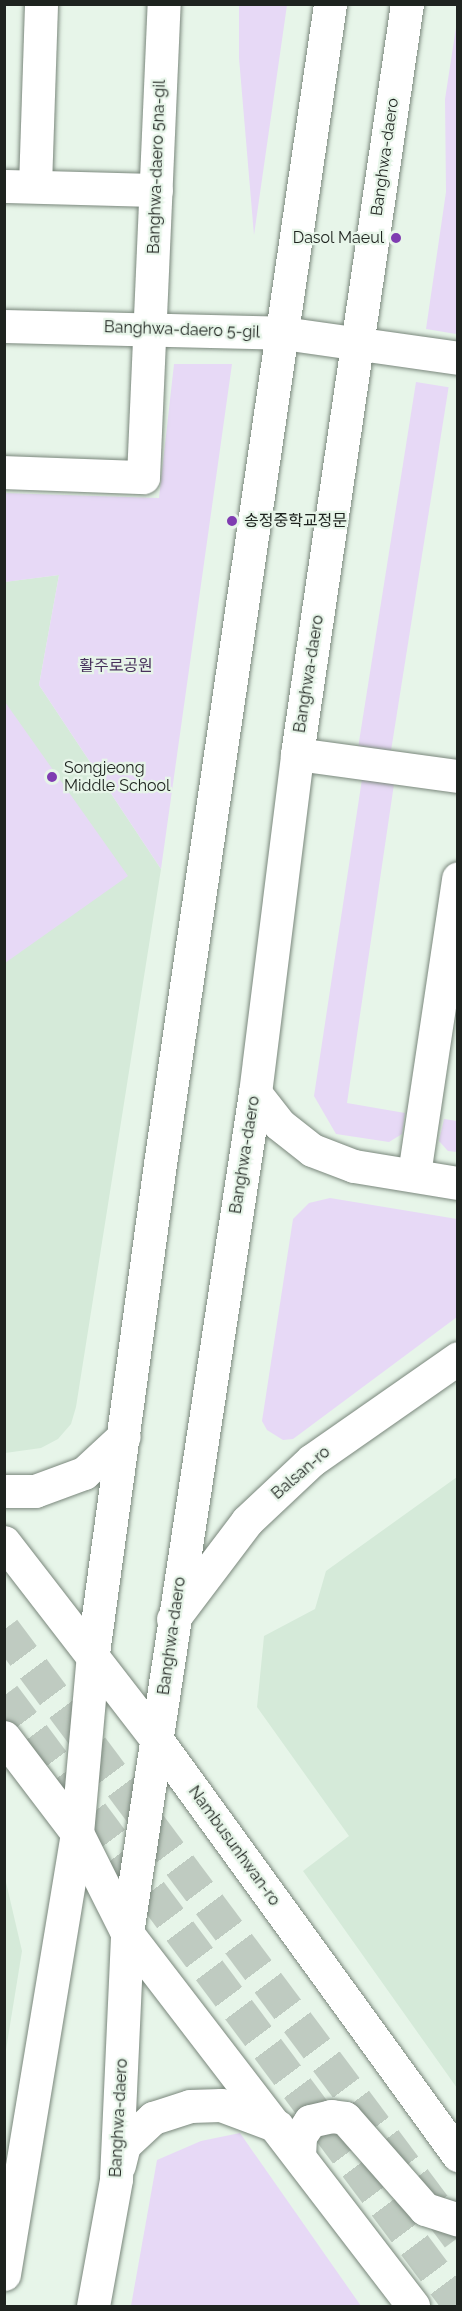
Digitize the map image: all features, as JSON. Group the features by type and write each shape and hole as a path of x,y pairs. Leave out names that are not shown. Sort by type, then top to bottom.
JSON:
{"main road":[{"path":"41,4 20,186 156,190"},
{"name":"Banghwa-daero 5na-gil","path":"4,472 143,477 164,4"},
{"path":"4,2274 76,1833 93,1653 196,906 283,333 330,4"},
{"name":"Banghwa-daero","path":"93,2307 116,2179 127,1933 173,1619 255,1093 297,754 407,4"},
{"name":"Banghwa-daero 5-gil","path":"4,326 283,333 458,358"},
{"path":"297,754 458,776"},
{"path":"414,1174 446,1040 458,878"},
{"path":"255,1093 279,1124 312,1150 354,1166 458,1183"},
{"name":"Balsan-ro","path":"173,1619 248,1521 312,1460 458,1358"},
{"path":"4,1491 35,1491 84,1473 124,1436"},
{"name":"Nambusunhwan-ro","path":"4,1542 93,1653 458,2155"},
{"path":"4,1737 76,1833 127,1933 277,2126 413,2307"},
{"path":"116,2179 124,2145 153,2118 181,2109 221,2105 277,2126"},
{"path":"299,2156 300,2136 310,2121 331,2116 345,2118 403,2189 425,2209 458,2220"}],"shaded area":[{"path":"59,575 39,685 161,869 76,1407 71,1424 58,1439 41,1448 5,1453 4,582"},
{"path":"457,1477 457,2088 303,1871 349,1836 257,1707 264,1636 315,1609 326,1571"},
{"path":"5,1878 22,1951 5,2056"}],"green space":[{"path":"239,5 287,5 254,235 239,58"},
{"path":"457,21 458,324 456,334 426,329 446,192 445,99"},
{"name":"활주로공원","path":"174,364 232,364 161,869 39,685 59,575 5,582 4,493 159,498"},
{"path":"416,382 449,387 391,751 358,745"},
{"path":"5,702 128,876 4,963"},
{"path":"362,779 394,784 347,1103 405,1113 402,1134 389,1142 336,1134 314,1096"},
{"path":"444,1119 457,1121 457,1152 448,1151 439,1141"},
{"path":"330,1198 457,1219 457,1317 293,1439 283,1440 267,1430 262,1421 293,1219 309,1203"},
{"path":"240,2133 361,2306 131,2306 157,2160 201,2141"}],"tunnel":[{"path":"4,1629 458,2237"},
{"path":"4,1695 458,2303"}],"place":[{"name":"Dasol Maeul","path":"396,238"},
{"name":"송정중학교정문","path":"232,521"},
{"name":"Songjeong Middle School","path":"52,777"}]}
